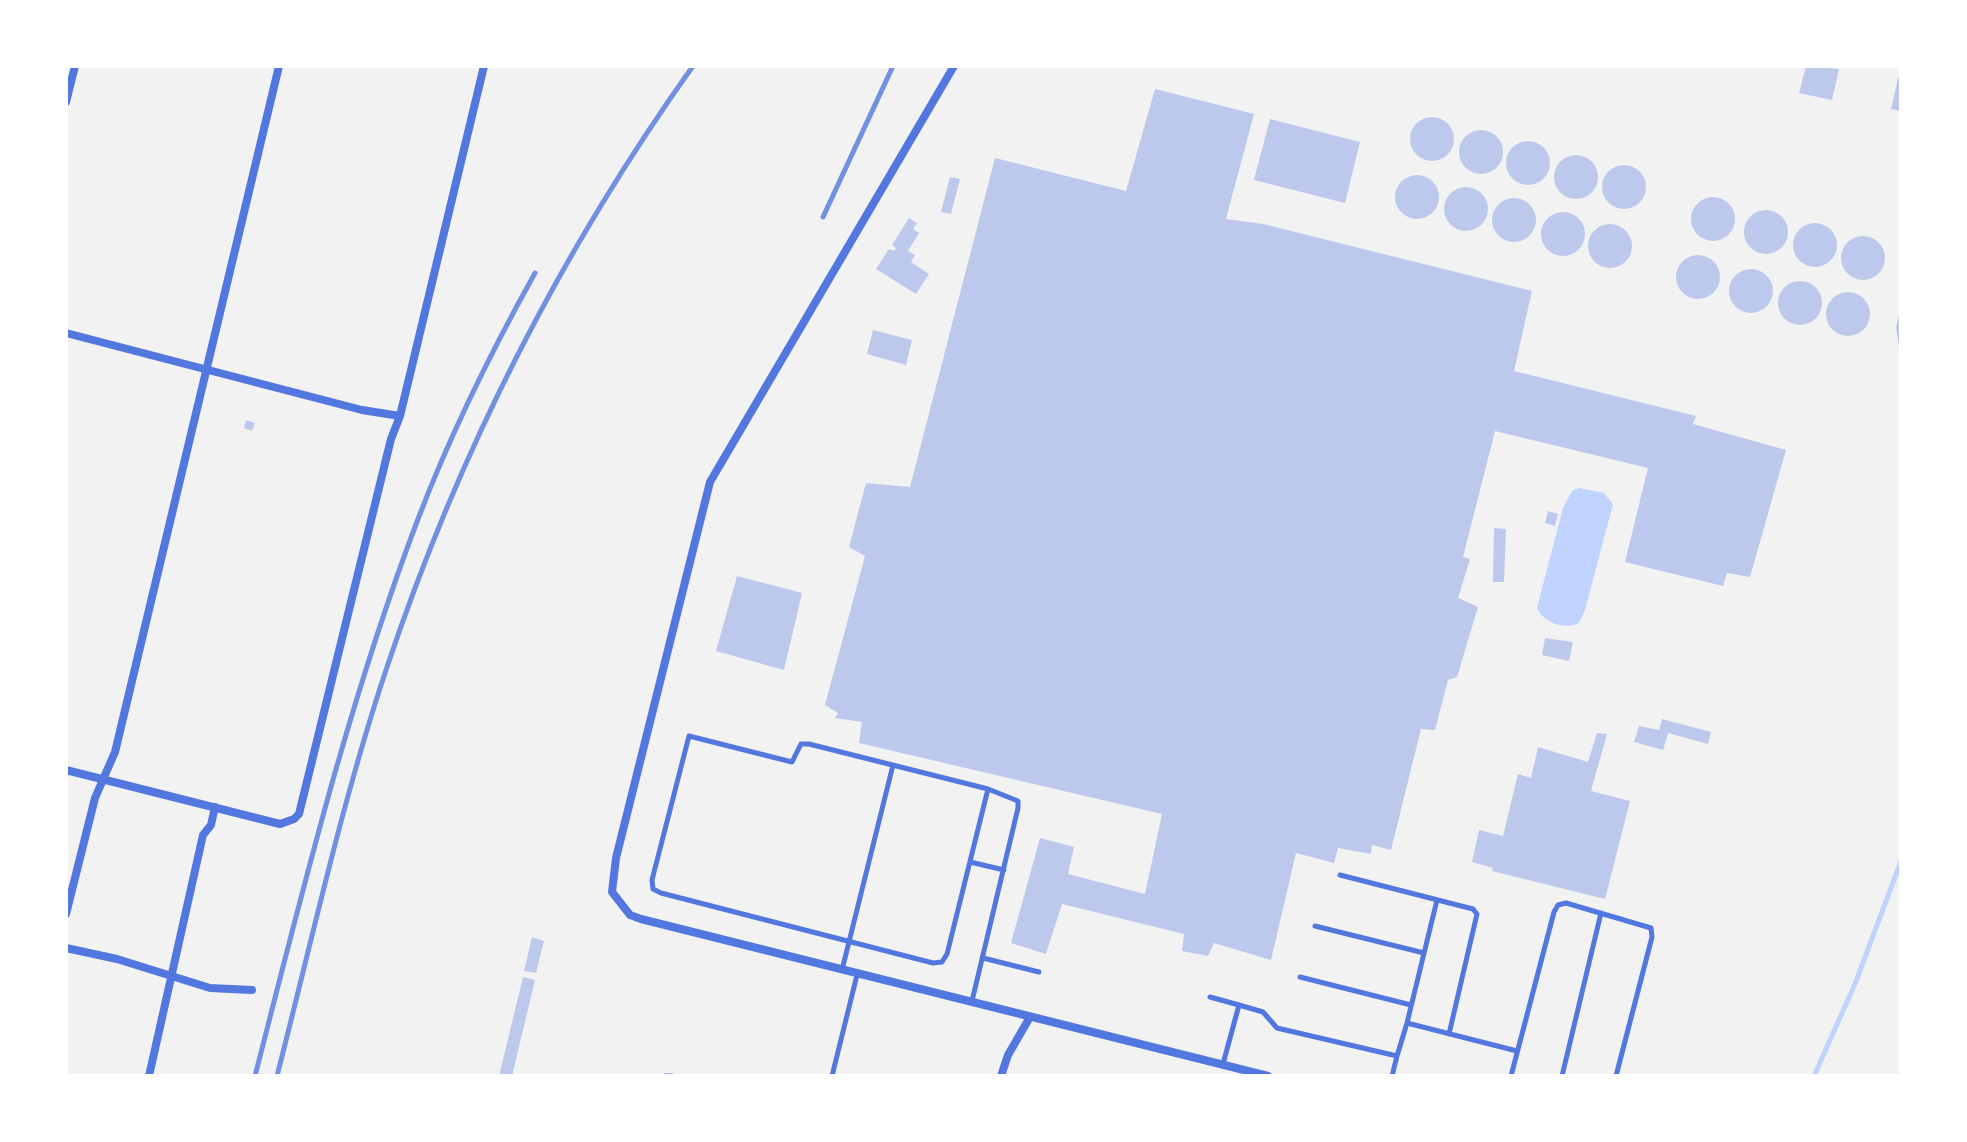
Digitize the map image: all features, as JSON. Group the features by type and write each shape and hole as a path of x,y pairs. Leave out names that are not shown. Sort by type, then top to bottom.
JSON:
{"street":[{"path":"66,102 75,66"},
{"path":"66,914 95,798 115,752 279,66"},
{"path":"66,770 280,824 299,814 391,439 400,416 484,66"},
{"path":"954,66 710,482 616,858 612,892 630,915 641,919 1268,1076"},
{"path":"66,333 362,410 400,416"},
{"path":"149,1076 203,835 211,825 215,807"},
{"path":"66,948 210,988 252,990"},
{"path":"1001,1076 1008,1055 1030,1017"}],"lane":[{"path":"972,1002 1018,801 988,789 809,744 801,744 792,762 689,736 652,880 653,889 933,963 942,962 947,954 988,789"},
{"path":"842,971 893,765"},
{"path":"970,862 1004,870"},
{"path":"1340,875 1473,909 1478,920 1449,1034"},
{"path":"1392,1076 1437,900"},
{"path":"1511,1076 1554,912 1558,905 1566,903 1651,928 1652,937 1616,1076"},
{"path":"1562,1076 1601,913"},
{"path":"1315,926 1424,953"},
{"path":"983,958 1039,972"},
{"path":"832,1076 857,975"},
{"path":"1300,977 1411,1005"},
{"path":"1210,997 1263,1012 1277,1028 1397,1056"},
{"path":"1223,1065 1239,1005"},
{"path":"1407,1023 1517,1051"},
{"path":"665,1076 672,1076"}],"water":[{"path":"1579,488 1604,493 1613,504 1585,610 1579,623 1562,625 1544,618 1537,608 1563,508 1572,491"}],"building":[{"path":"1806,66 1839,69 1832,100 1799,93"},
{"path":"1898,78 1901,79 1901,111 1891,109"},
{"path":"1155,89 1254,114 1226,219 1263,224 1532,291 1514,371 1696,416 1693,424 1786,450 1750,577 1727,573 1723,586 1625,562 1648,468 1495,431 1463,557 1470,559 1458,598 1478,607 1457,677 1448,680 1435,730 1421,729 1391,850 1372,845 1371,854 1338,848 1334,863 1296,853 1271,960 1214,943 1208,956 1182,951 1184,934 1062,904 1046,954 1011,943 1040,838 1074,847 1068,874 1145,894 1162,814 859,743 862,722 835,718 838,713 825,705 865,556 849,547 866,483 910,487 995,158 1126,191"},
{"path":"1432,117 1448,123 1454,139 1448,155 1432,161 1416,155 1410,139 1416,123"},
{"path":"1270,119 1360,142 1345,203 1254,180"},
{"path":"1481,130 1497,136 1503,152 1497,168 1481,174 1465,168 1459,152 1465,136"},
{"path":"1528,141 1544,147 1550,163 1544,179 1528,185 1512,179 1506,163 1512,147"},
{"path":"1576,155 1592,161 1598,177 1592,193 1576,199 1560,193 1554,177 1560,161"},
{"path":"1624,165 1640,171 1646,187 1640,203 1624,209 1608,203 1602,187 1608,171"},
{"path":"1417,175 1433,181 1439,197 1433,213 1417,219 1401,213 1395,197 1401,181"},
{"path":"950,177 960,179 951,214 941,212"},
{"path":"1466,187 1482,193 1488,209 1482,225 1466,231 1450,225 1444,209 1450,193"},
{"path":"1713,197 1729,203 1735,219 1729,235 1713,241 1697,235 1691,219 1697,203"},
{"path":"1514,198 1530,204 1536,220 1530,236 1514,242 1498,236 1492,220 1498,204"},
{"path":"1766,210 1782,216 1788,232 1782,248 1766,254 1750,248 1744,232 1750,216"},
{"path":"1563,212 1579,218 1585,234 1579,250 1563,256 1547,250 1541,234 1547,218"},
{"path":"909,218 917,223 913,229 919,233 908,251 915,255 911,262 929,274 916,294 876,269 889,249 894,251 896,248 892,245"},
{"path":"1815,223 1831,229 1837,245 1831,261 1815,267 1799,261 1793,245 1799,229"},
{"path":"1610,224 1626,230 1632,246 1626,262 1610,268 1594,262 1588,246 1594,230"},
{"path":"1863,236 1879,242 1885,258 1879,274 1863,280 1847,274 1841,258 1847,242"},
{"path":"1698,255 1714,261 1720,277 1714,293 1698,299 1682,293 1676,277 1682,261"},
{"path":"1751,269 1767,275 1773,291 1767,307 1751,313 1735,307 1729,291 1735,275"},
{"path":"1800,281 1816,287 1822,303 1816,319 1800,325 1784,319 1778,303 1784,287"},
{"path":"1848,292 1864,298 1870,314 1864,330 1848,336 1832,330 1826,314 1832,298"},
{"path":"1901,309 1901,353 1900,353 1896,327"},
{"path":"873,330 912,340 906,365 867,354"},
{"path":"246,420 255,423 252,431 244,428"},
{"path":"1548,511 1558,514 1555,526 1545,523"},
{"path":"1494,528 1506,529 1504,582 1493,582"},
{"path":"737,576 802,593 784,670 716,651"},
{"path":"1545,638 1573,642 1569,661 1542,655"},
{"path":"1662,719 1711,732 1708,744 1668,733 1663,750 1634,742 1639,726 1659,730"},
{"path":"1597,733 1607,734 1591,791 1630,801 1605,899 1492,871 1493,868 1472,862 1479,830 1503,836 1518,774 1531,778 1538,747 1588,762"},
{"path":"532,937 544,941 536,973 524,971"},
{"path":"523,977 535,980 512,1076 499,1076"}],"waterway":[{"path":"1814,1076 1855,984 1901,861"}],"railway":[{"path":"277,1076 371,717 415,587 447,508 481,431 557,281 645,136 693,66"},
{"path":"823,217 893,66"},
{"path":"255,1076 329,795 393,587 457,425 535,273"}]}
